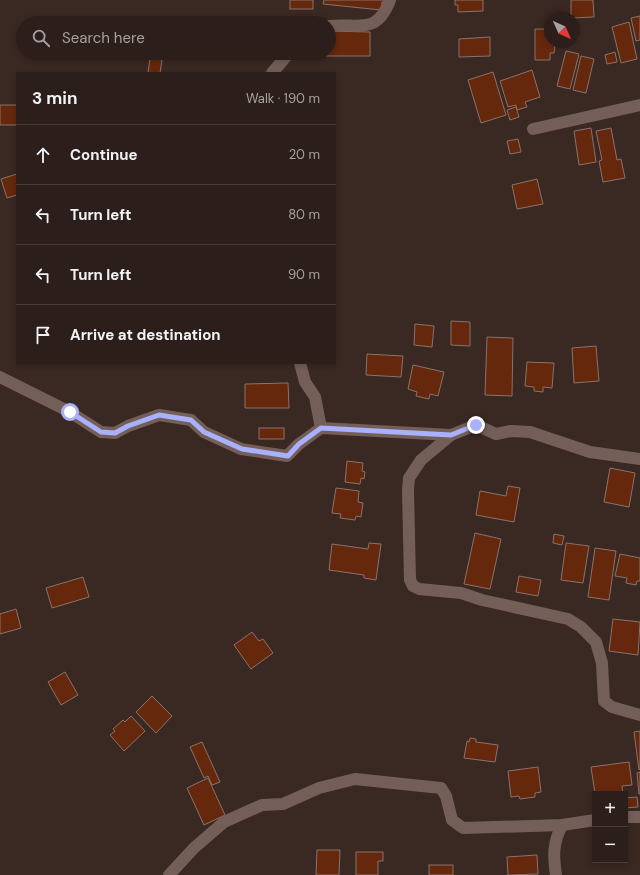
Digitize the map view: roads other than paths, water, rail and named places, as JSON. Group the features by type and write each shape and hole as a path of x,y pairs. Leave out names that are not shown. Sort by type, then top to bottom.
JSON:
{"street":[{"path":"336,26 374,24 383,17 390,0"},
{"path":"273,72 282,60"},
{"path":"533,129 640,105"},
{"path":"300,364 305,382 315,397 321,428"},
{"path":"0,377 70,412 101,432 115,433 128,426 159,415 191,420 204,432 242,449 288,456 299,444 321,428 451,435"},
{"path":"640,459 590,452 530,432 511,431 496,434 476,425 451,435 421,460 409,478 408,490 409,566 410,580 413,586 419,589 461,593 505,606 568,619 582,627 596,642 602,663 604,701 612,707 640,715"},
{"path":"169,875 194,848 224,822 262,805 283,804 324,786 355,779 441,788 446,796 452,820 463,828 562,826 592,821"},
{"path":"628,817 640,816"},
{"path":"556,875 554,859 555,839 562,826"}]}
